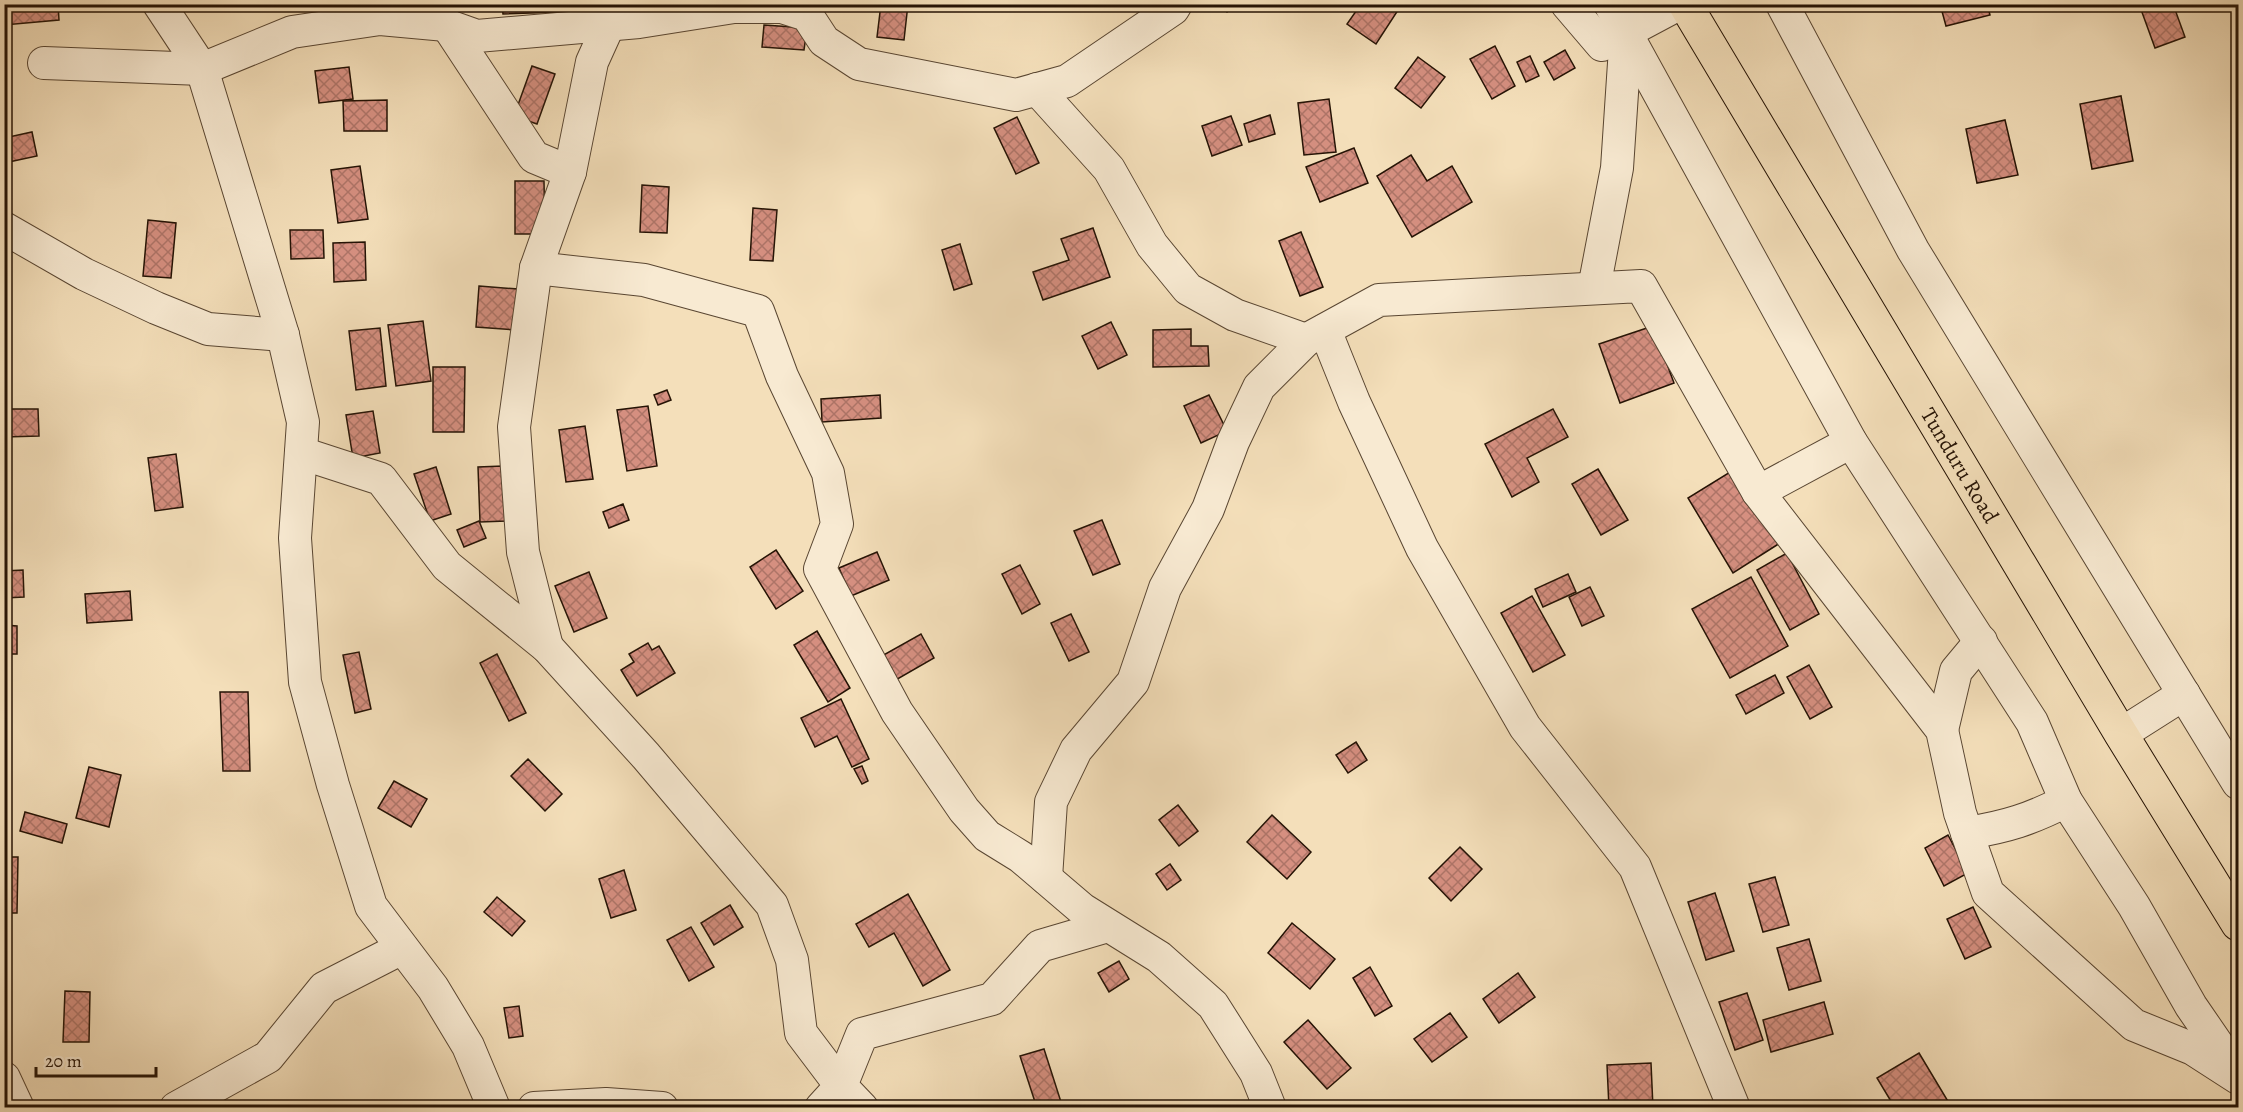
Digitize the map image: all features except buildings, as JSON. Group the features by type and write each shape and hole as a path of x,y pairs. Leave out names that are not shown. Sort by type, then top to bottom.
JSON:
{"highway":[{"name":"Tunduru Road","path":"1685,4 2121,734 2238,924"}],"street":[{"path":"159,4 202,69 283,334 303,422 295,538 306,682 333,785 371,906 433,988 468,1046 494,1107"},
{"path":"44,63 202,69 292,32 380,19 441,15 477,36 614,14 734,7 782,7 807,15 824,41 859,64 1016,95 1067,81 1173,9 1176,4"},
{"path":"1567,4 1602,45 1679,4"},
{"path":"1611,4 1851,442 2032,722 2066,801 2134,906 2191,1006 2238,1077"},
{"path":"1782,4 1913,250 2238,783"},
{"path":"547,647 523,552 514,427 536,268 570,172 592,62 614,14"},
{"path":"441,15 534,157 570,172"},
{"path":"1594,288 1617,168 1626,33"},
{"path":"1037,89 1109,169 1152,245 1188,289 1234,315 1315,335 1354,402 1422,548 1525,727 1635,867 1734,1107"},
{"path":"4,228 84,273 156,308 208,329 283,334"},
{"path":"536,268 644,280 758,311 782,376 828,472 837,524 820,569 897,712 964,810 987,836 1021,857 1082,909 1158,957 1213,1005 1256,1073 1270,1107"},
{"path":"1046,878 1051,802 1076,750 1133,682 1165,588 1208,509 1233,442 1259,387 1315,335 1379,300 1641,286 1758,492 1942,730 1960,813 1988,893 2134,1025 2193,1049 2238,1077"},
{"path":"1758,492 1851,442"},
{"path":"301,453 381,479 447,566 547,647 646,756 772,905 792,960 801,1033 842,1100"},
{"path":"1942,730 1956,671 1981,641"},
{"path":"2121,734 2184,694"},
{"path":"1967,832 2001,828 2030,820 2066,801"},
{"path":"842,1100 862,1034 992,999 1040,946 1108,926"},
{"path":"176,1107 268,1057 324,988 402,948"},
{"path":"4,1078 18,1107"},
{"path":"534,1107 606,1104 662,1107"}]}
